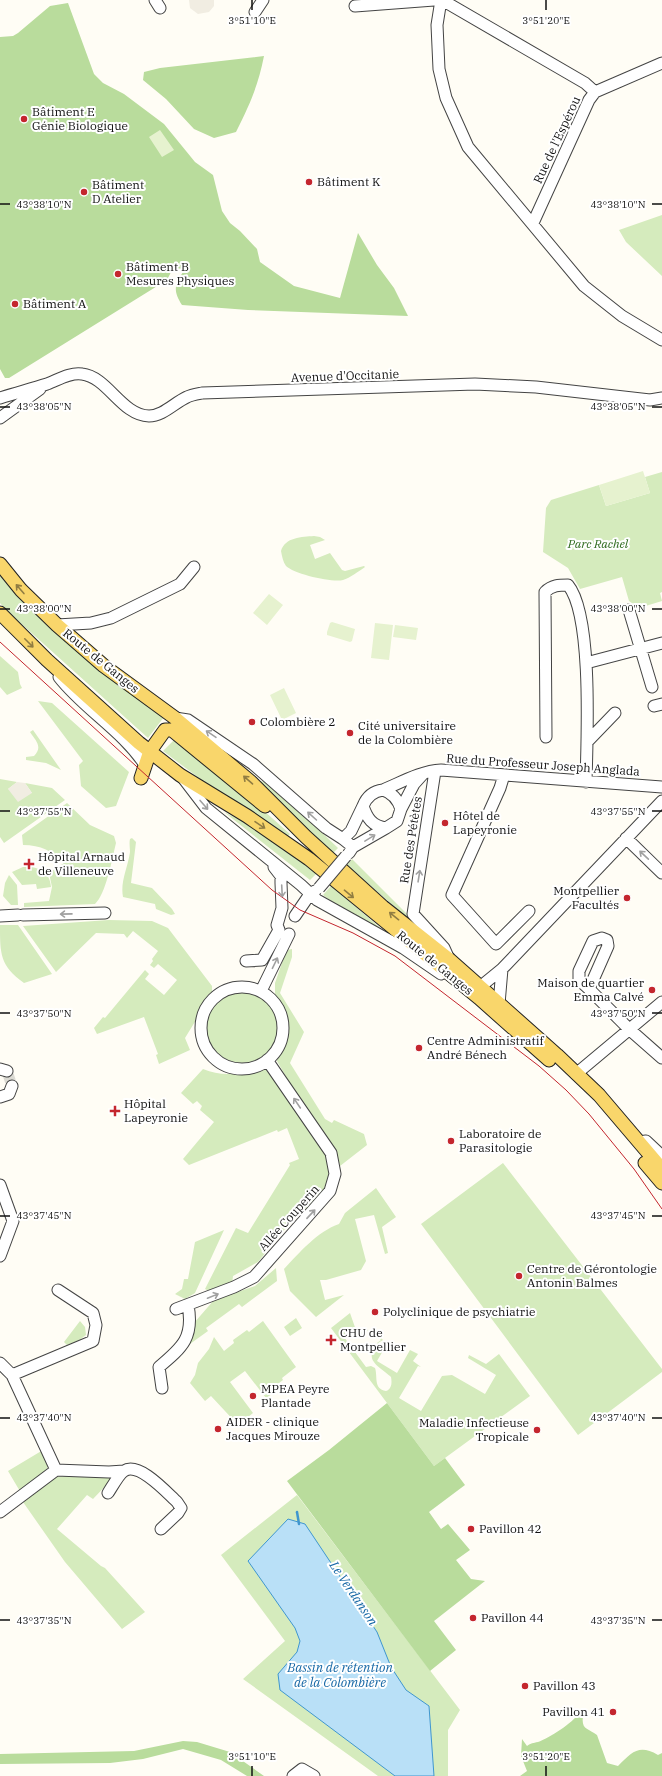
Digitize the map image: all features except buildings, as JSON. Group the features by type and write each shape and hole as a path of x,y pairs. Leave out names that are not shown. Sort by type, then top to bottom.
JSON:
{"main road":[{"name":"Route de Ganges","path":"0,564 21,590 56,625 104,666 175,718 252,783 306,837 383,907 450,960 480,987 495,1006 590,1098 661,1177"},
{"name":"Route de Ganges","path":"0,613 47,660 150,751 180,775 247,816 309,860 495,1006 576,1074 599,1094 639,1142 661,1177"},
{"path":"141,778 150,751 165,730 172,730 273,813 306,837"},
{"path":"661,1177 658,1190 662,1195"}],"street":[{"path":"255,12 263,0"},
{"path":"355,6 434,0"},
{"path":"594,92 585,83 441,0 437,25 442,84 451,111 468,147 584,286 622,316 662,340"},
{"name":"Rue de l'Espérou","path":"533,224 588,100 594,92 662,63"},
{"name":"Avenue d'Occitanie","path":"0,398 49,383 67,375 85,374 94,378 131,410 149,416 161,413 189,396 202,393 452,385 536,387 650,400 662,398"},
{"name":"Avenue d'Occitanie","path":"0,418 49,383"},
{"path":"56,625 91,623 111,618 180,584 194,567"},
{"path":"546,737 545,592 549,587 568,585 573,591 583,631 586,663 588,741 586,782"},
{"path":"629,610 652,688"},
{"path":"0,618 11,625"},
{"path":"586,663 662,643"},
{"path":"47,660 69,689 134,748 145,765"},
{"path":"588,741 615,713"},
{"name":"Route de Ganges","path":"175,718 188,720 253,764 326,828 353,847"},
{"name":"Rue du Professeur Joseph Anglada","path":"343,839 351,831 370,795 410,778 435,771 662,787"},
{"name":"Rue des Pétètes","path":"413,914 435,771"},
{"path":"295,916 314,891 353,847 397,821 401,809 414,784 423,774"},
{"path":"180,775 206,808 301,885 314,891 322,904 403,948 495,1006 502,969"},
{"path":"504,775 500,788 452,895 496,944 529,912"},
{"path":"383,790 389,792 395,798 401,809"},
{"path":"480,987 502,969 662,801"},
{"path":"363,806 366,816 370,820 386,828"},
{"path":"626,838 662,873"},
{"path":"266,857 281,876 282,900 277,925 284,932"},
{"path":"0,916 105,913"},
{"name":"Route de Ganges","path":"413,914 444,948 450,960"},
{"path":"246,960 262,960 284,932"},
{"path":"261,991 284,932"},
{"path":"234,987 248,987 261,991 270,998 279,1009 283,1022 282,1036 277,1050 268,1060 256,1067 242,1069 229,1067 217,1061 208,1051 201,1032 204,1012 211,1001 221,992 234,987"},
{"path":"588,989 629,1029 660,1051"},
{"path":"576,1074 662,1002"},
{"name":"Allée Couperin","path":"176,1309 234,1287 254,1277 330,1191 335,1174 331,1153 268,1060"},
{"path":"0,1097 9,1094 12,1086"},
{"path":"639,1142 646,1141 662,1156"},
{"path":"0,1185 13,1221 0,1256"},
{"path":"12,1375 93,1341 96,1326 93,1313 58,1290"},
{"path":"162,1388 159,1367 177,1352 190,1332 191,1320 188,1305"},
{"path":"0,1363 12,1375 56,1470"},
{"path":"0,1512 56,1470 109,1472 130,1469 140,1470 180,1505 181,1510 161,1529"},
{"path":"108,1493 124,1470"},
{"path":"293,1776 302,1768 314,1776"}],"green space":[{"path":"68,3 94,74 103,83 124,94 164,124 195,162 213,175 222,211 230,223 257,249 260,262 294,286 340,298 358,233 377,265 394,288 408,316 248,310 182,305 177,295 176,287 185,269 173,268 167,280 9,378 5,378 0,369 0,37 13,36 18,33 50,6"},
{"path":"264,56 253,95 236,132 214,138 194,129 166,99 143,80 144,72 160,68"},
{"path":"160,130 174,150 162,157 149,137"},
{"path":"662,215 662,276 626,242 619,230"},
{"path":"643,471 650,493 606,506 599,485"},
{"name":"Parc Rachel","path":"662,472 662,592 660,593 662,601 639,608 629,601 622,577 580,589 568,568 543,552 546,508 551,500 599,485 606,506 650,493 645,477"},
{"path":"314,536 325,540 310,545 315,559 330,553 342,570 345,571 365,567 349,578 338,581 305,575 286,566 283,561 281,551 283,546 290,540"},
{"path":"0,572 164,717 148,738 5,609 0,603"},
{"path":"269,594 283,605 267,625 253,613"},
{"path":"332,622 355,629 352,641 350,642 327,635 330,623"},
{"path":"375,623 393,625 389,660 371,658"},
{"path":"395,625 418,628 416,640 393,637"},
{"path":"0,656 18,672 22,688 7,695 0,687"},
{"path":"284,688 296,713 282,720 270,695"},
{"path":"38,701 52,703 129,772 116,806 106,808 81,786 79,765 83,761"},
{"path":"33,730 61,770 46,763 26,760 26,757 34,756 38,750 38,744 30,732"},
{"path":"176,738 246,795 290,834 288,836 211,787 163,751"},
{"path":"0,779 17,782 8,789 32,793 25,783 52,788 65,800 4,843 0,837"},
{"path":"257,781 269,782 338,848 332,854"},
{"path":"67,803 90,825 114,836 116,843 105,885 99,899 95,904 24,907 24,903 49,901 52,887 49,873 64,863 55,855 46,850 35,846 23,845 22,835"},
{"path":"224,812 254,827 317,873 310,880"},
{"path":"132,838 136,842 131,883 152,888 175,914 171,915 156,909 155,904 123,897 123,880 129,858 130,839"},
{"path":"352,859 408,915 406,917 347,865"},
{"path":"23,867 34,867 46,873 51,887 37,889 36,884 22,885 12,872"},
{"path":"9,875 17,885 18,905 11,905 3,896 5,883"},
{"path":"331,886 384,931 335,904 323,895"},
{"path":"109,920 152,921 168,928 212,986 212,994 185,1038 190,1050 159,1064 156,1055 158,1054 144,1017 97,1034 94,1028 103,1017 105,1018 145,970 149,974 145,979 164,995 177,980 158,964 154,968 150,965 153,961 152,959 158,951 133,931 127,938 124,934 96,933 56,972 23,926"},
{"path":"0,925 18,925 52,974 24,983 16,977 6,965 1,952"},
{"path":"292,949 292,957 280,993 304,1032 290,1063 325,1119 332,1123 334,1120 364,1134 367,1145 340,1166 337,1154 303,1106 277,1061 277,1056 287,1034 288,1023 281,1003 275,994 275,983 287,950"},
{"path":"242,991 262,997 272,1007 278,1027 272,1047 262,1057 242,1063 222,1057 212,1047 206,1027 212,1007 222,997"},
{"path":"269,1068 328,1157 328,1186 309,1210 303,1207 258,1262 233,1276 232,1284 211,1292 205,1289 236,1228 248,1233 290,1165 289,1163 299,1159 287,1128 278,1132 277,1130 189,1165 183,1159 214,1122 200,1110 202,1106 197,1101 193,1104 181,1093 203,1069 211,1072 233,1074"},
{"path":"503,1163 662,1369 662,1372 578,1435 421,1224"},
{"path":"376,1188 396,1217 382,1227 388,1253 385,1254 374,1215 355,1219 366,1261 361,1270 326,1280 320,1280 325,1300 344,1295 316,1317 290,1291 284,1269 309,1243 331,1227 339,1224 345,1213"},
{"path":"224,1230 195,1293 185,1299 175,1294 182,1289 184,1279 188,1279 195,1242"},
{"path":"276,1268 277,1281 242,1307 239,1304 206,1328 208,1331 183,1349 194,1323 214,1300 255,1286"},
{"path":"350,1313 357,1333 367,1329 371,1335 376,1329 379,1336 383,1340 378,1343 384,1349 377,1361 397,1373 410,1350 418,1354 413,1361 421,1367 418,1366 399,1398 421,1411 442,1376 452,1375 485,1394 496,1375 468,1358 469,1355 486,1364 499,1354 530,1396 434,1466 331,1328","holes":["367,1330 371,1336 376,1330 378,1337 381,1340 377,1343 383,1349 381,1351 375,1348 372,1353 372,1357 373,1361 391,1377 390,1387 386,1391 379,1388 375,1368 371,1366 366,1367 344,1337 348,1334 359,1337 366,1334 365,1331"]},
{"path":"296,1318 302,1328 290,1336 284,1327"},
{"path":"80,1321 85,1327 86,1335 78,1341 67,1345 64,1342"},
{"path":"263,1321 296,1367 282,1378 283,1380 275,1386 278,1390 266,1398 245,1371 230,1382 253,1413 238,1425 211,1396 205,1401 190,1383 195,1375 198,1363 209,1349 214,1337 224,1351 234,1343 233,1340 247,1330 249,1332"},
{"path":"387,1403 434,1466 445,1458 465,1485 429,1512 441,1529 448,1524 470,1550 456,1560 471,1579 485,1581 434,1621 456,1650 430,1671 287,1481 329,1450"},
{"path":"43,1450 49,1462 46,1471 21,1493 8,1471"},
{"path":"56,1477 113,1478 93,1499 87,1495 57,1529 105,1568 145,1612 122,1629 65,1562 23,1502"},
{"name":"Bassin de rétention de la Colombière","path":"297,1495 460,1710 448,1730 448,1776 378,1776 243,1679 285,1641 221,1555"},
{"path":"579,1713 583,1716 584,1726 597,1735 607,1763 618,1766 632,1753 641,1750 646,1750 658,1755 662,1753 662,1776 520,1776 527,1771 521,1756 522,1739 527,1746 543,1740 566,1726"},
{"path":"183,1741 197,1742 230,1752 264,1776 247,1776 221,1760 183,1749 143,1759 110,1763 0,1764 0,1754 134,1751"}],"shaded area":[{"path":"189,0 214,0 214,6 209,12 198,14 190,8"},
{"path":"17,782 25,783 32,793 18,802 8,789"}],"water":[{"name":"Bassin de rétention de la Colombière","path":"288,1519 305,1524 377,1632 391,1667 406,1690 429,1706 434,1776 395,1776 280,1690 278,1674 297,1652 300,1641 295,1628 248,1561"}],"waterway":[{"name":"Le Verdanson","path":"297,1512 299,1524"}],"tunnel":[{"path":"7,1071 12,1086"}],"tram line":[{"path":"0,642 272,890 300,910 353,933 395,956 539,1066 566,1090 589,1114 634,1169 662,1209"}],"place":[{"name":"Bâtiment E Génie Biologique","path":"24,119"},
{"name":"Bâtiment K","path":"309,182"},
{"name":"Bâtiment D Atelier","path":"84,192"},
{"name":"Bâtiment B Mesures Physiques","path":"118,274"},
{"name":"Bâtiment A","path":"15,304"},
{"name":"Colombière 2","path":"252,722"},
{"name":"Cité universitaire de la Colombière","path":"350,733"},
{"name":"Hôtel de Lapeyronie","path":"445,823"},
{"name":"Hôpital Arnaud de Villeneuve","path":"29,864"},
{"name":"Montpellier Facultés","path":"627,898"},
{"name":"Maison de quartier Emma Calvé","path":"652,990"},
{"name":"Centre Administratif André Bénech","path":"419,1048"},
{"name":"Hôpital Lapeyronie","path":"115,1111"},
{"name":"Laboratoire de Parasitologie","path":"451,1141"},
{"name":"Centre de Gérontologie Antonin Balmes","path":"519,1276"},
{"name":"Polyclinique de psychiatrie","path":"375,1312"},
{"name":"CHU de Montpellier","path":"331,1340"},
{"name":"MPEA Peyre Plantade","path":"253,1396"},
{"name":"AIDER - clinique Jacques Mirouze","path":"218,1429"},
{"name":"Maladie Infectieuse Tropicale","path":"537,1430"},
{"name":"Pavillon 42","path":"471,1529"},
{"name":"Pavillon 44","path":"473,1618"},
{"name":"Pavillon 43","path":"525,1686"},
{"name":"Pavillon 41","path":"613,1712"}]}
